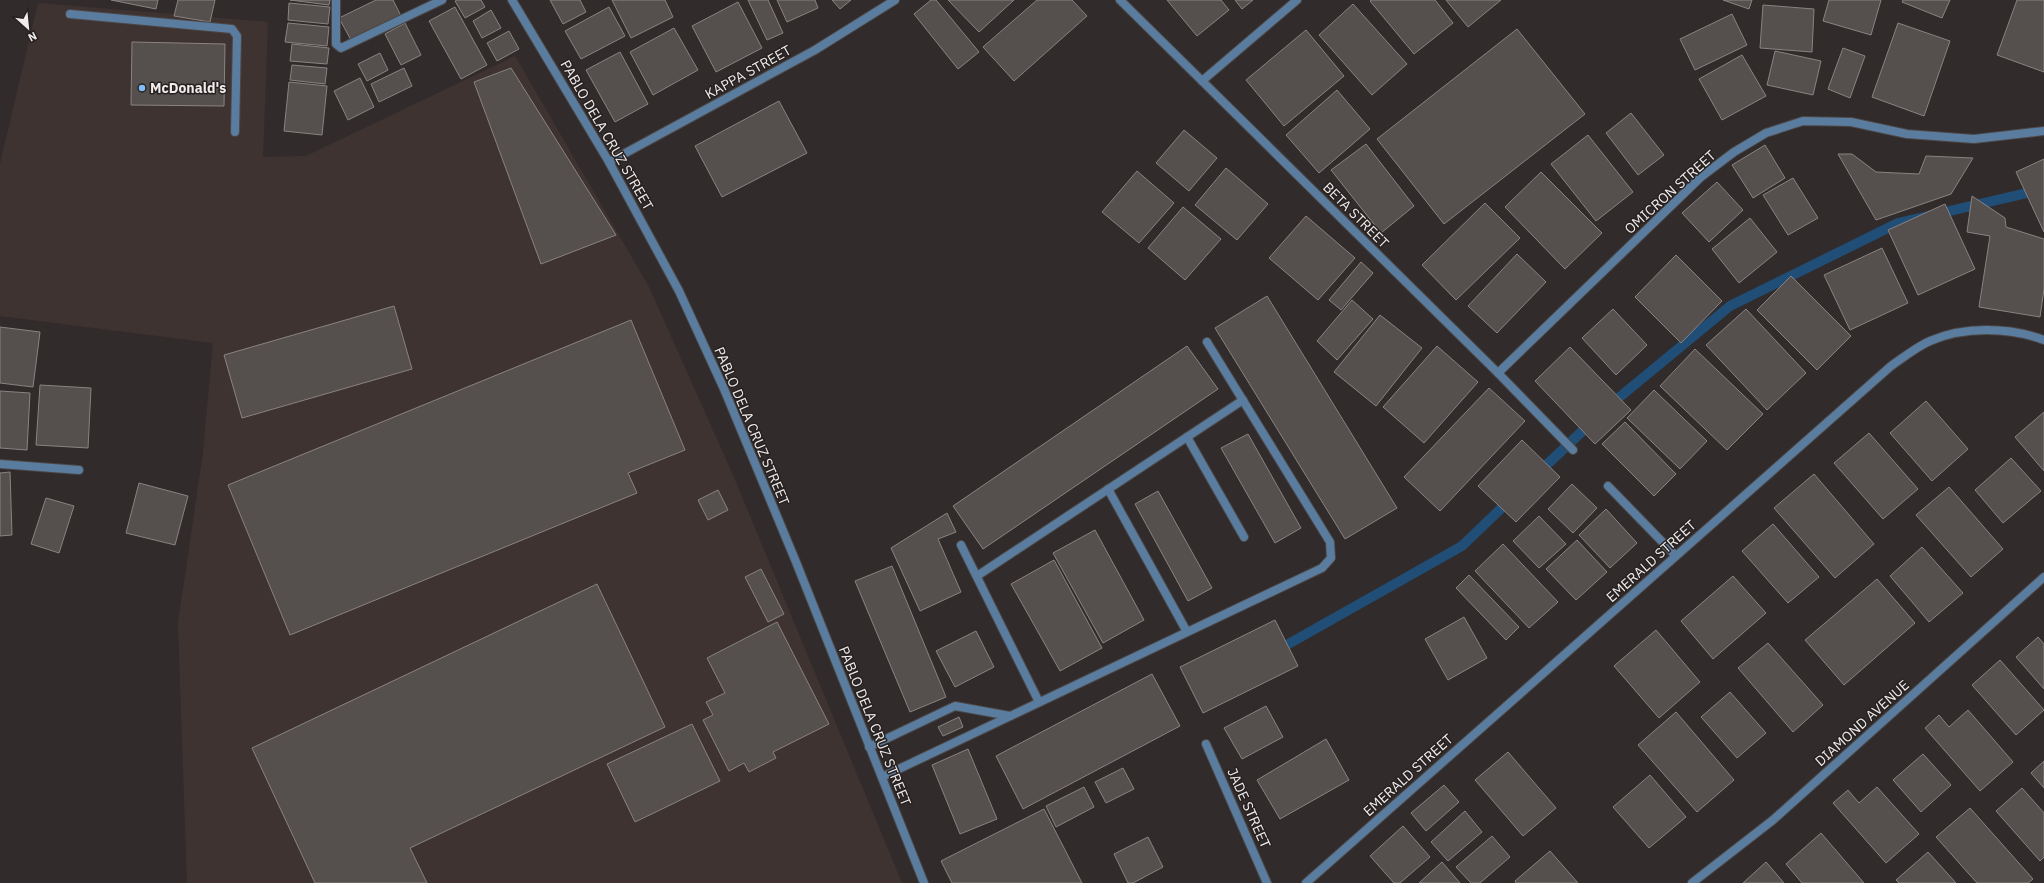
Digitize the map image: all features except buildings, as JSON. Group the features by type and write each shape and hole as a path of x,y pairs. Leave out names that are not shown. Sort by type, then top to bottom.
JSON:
{"street":[{"path":"336,0 336,44 341,48 442,0"},
{"name":"PABLO DELA CRUZ STREET","path":"512,0 609,162 679,291 724,389 924,883"},
{"name":"KAPPA STREET","path":"609,162 815,50 895,0"},
{"name":"BETA STREET","path":"1120,0 1498,373 1573,450"},
{"path":"1202,81 1297,0"},
{"path":"70,14 232,29 237,36 235,132"},
{"name":"OMICRON STREET","path":"1498,373 1701,177 1734,152 1766,133 1803,121 1851,122 1907,134 1974,139 2044,131"},
{"name":"EMERALD STREET","path":"1306,883 1891,366 1929,341 1964,331 2003,331 2044,340"},
{"path":"882,777 1322,568 1331,558 1330,542 1208,342"},
{"path":"977,576 1243,400"},
{"path":"1187,436 1244,537"},
{"path":"0,464 79,470"},
{"path":"1608,486 1676,556"},
{"path":"1108,489 1187,632"},
{"path":"961,545 1039,702"},
{"name":"DIAMOND AVENUE","path":"1692,883 1773,820 2044,577"},
{"path":"869,747 955,706 1010,716"},
{"name":"JADE STREET","path":"1206,744 1267,883"}],"shaded area":[{"path":"38,3 268,22 263,157 306,156 515,56 649,287 733,475 902,883 187,883 178,623 203,453 213,343 0,316 0,164"}],"waterway":[{"path":"1610,405 1730,306 1898,223 2044,189"},
{"path":"1537,474 1592,422"},
{"path":"1276,651 1462,546 1511,499"}],"place":[{"name":"McDonald's","path":"142,88"}]}
